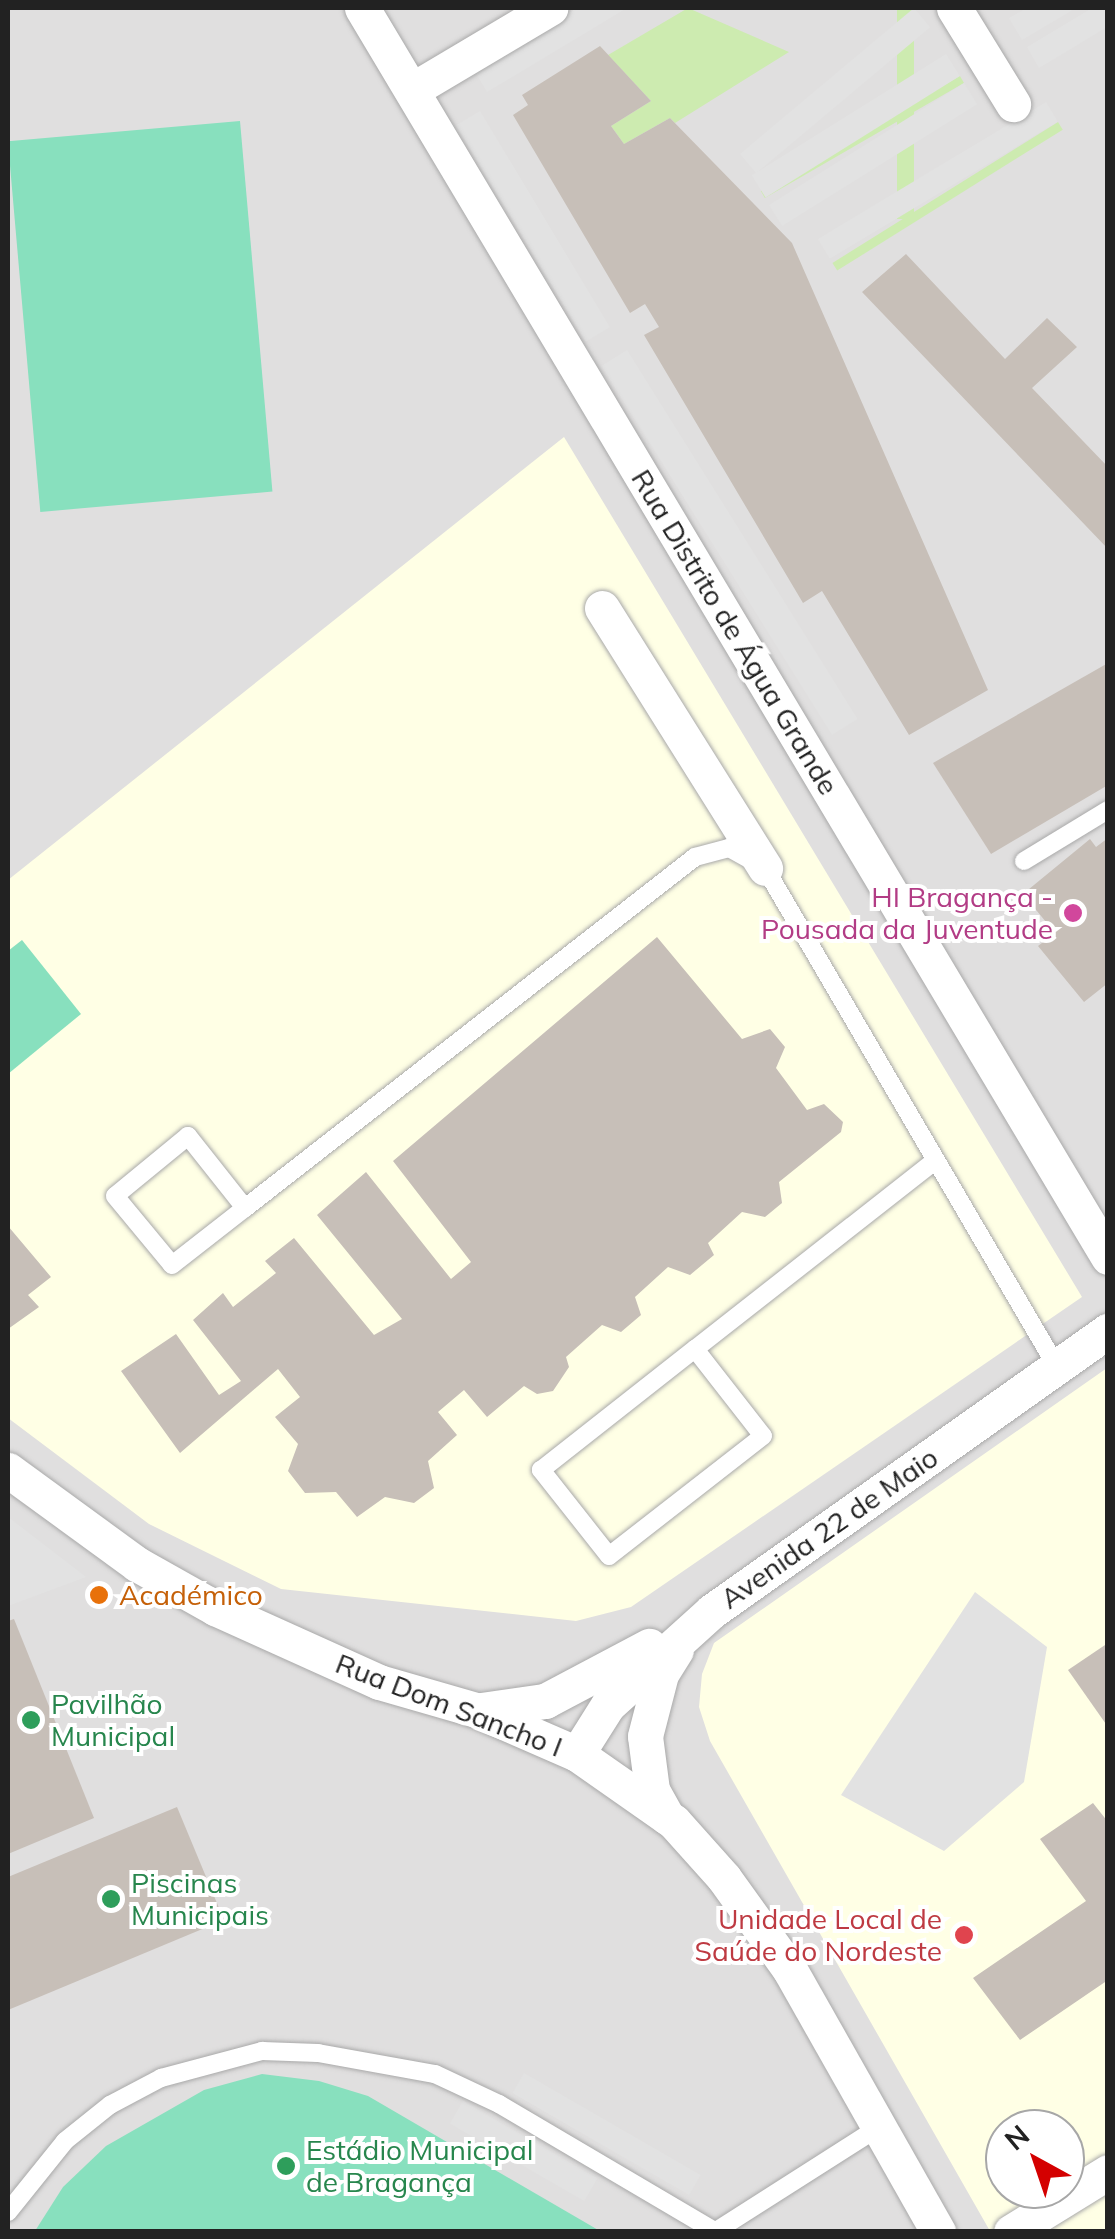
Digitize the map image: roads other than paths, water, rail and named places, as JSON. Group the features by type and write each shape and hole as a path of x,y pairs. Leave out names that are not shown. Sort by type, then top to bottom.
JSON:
{"street":[{"name":"Rua Distrito de Água Grande","path":"362,8 1108,1257"},
{"path":"412,90 550,8"},
{"path":"954,8 1014,104"},
{"path":"602,608 765,868"},
{"name":"Avenida 22 de Maio","path":"577,1754 608,1704 688,1631 1108,1331"},
{"name":"Rua Dom Sancho I","path":"8,1470 138,1564 215,1608 379,1682 476,1710 577,1754 667,1818 724,1878 790,1970 938,2232"},
{"path":"476,1710 546,1701 688,1631"},
{"path":"667,1818 652,1790 645,1736 661,1674 688,1631"},
{"path":"1011,2232 1108,2172"}],"lane":[{"path":"1024,862 1108,810"},
{"path":"245,1208 188,1136 115,1196 172,1265 695,857 729,848 765,868 1057,1366"},
{"path":"694,1349 763,1436 609,1556 541,1470 694,1349 936,1160"},
{"path":"8,2212 65,2142 110,2105 161,2078 262,2051 318,2053 435,2074 498,2104 716,2231 881,2126"}],"place":[{"name":"HI Bragança - Pousada da Juventude","path":"1073,913"},
{"name":"Académico","path":"99,1595"},
{"name":"Pavilhão Municipal","path":"31,1720"},
{"name":"Piscinas Municipais","path":"111,1899"},
{"name":"Unidade Local de Saúde do Nordeste","path":"964,1935"},
{"name":"Estádio Municipal de Bragança","path":"286,2166"}]}
